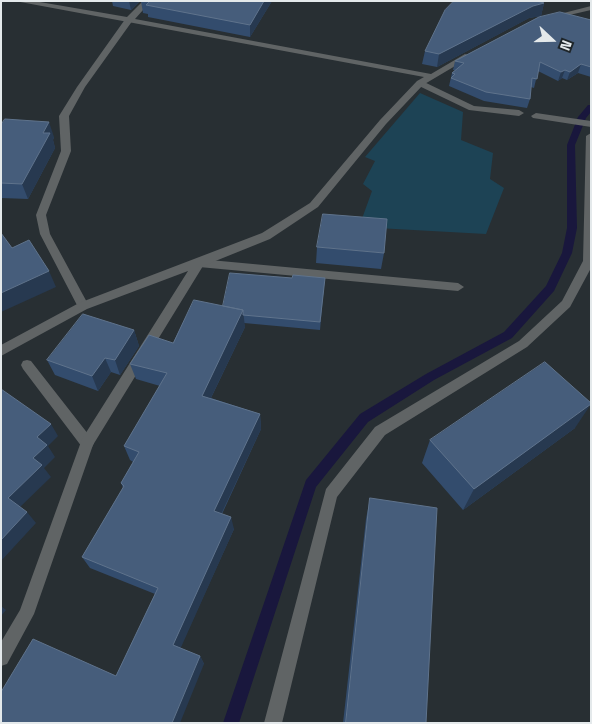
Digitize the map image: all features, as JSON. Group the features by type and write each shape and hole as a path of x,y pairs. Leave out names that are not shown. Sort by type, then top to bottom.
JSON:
{"street":[{"path":"19,1 430,76"},
{"path":"83,306 46,234 41,215 66,150 64,116 106,49 147,1"},
{"path":"542,20 591,8"},
{"path":"1,351 83,306 266,236 314,205 383,122 420,83 481,49"},
{"path":"420,83 472,108 519,113"},
{"path":"536,116 591,124"},
{"path":"273,723 330,494 380,431 523,344 566,304 589,261 590,141"},
{"path":"199,263 458,287"},
{"path":"1,658 26,614 87,442 199,263"},
{"path":"27,365 87,442"}],"shaded area":[{"path":"420,93 463,112 461,140 493,153 490,179 504,188 486,234 359,227 372,191 363,184 375,161 365,157"}],"building":[{"path":"146,1 264,1 250,25 146,5 149,2"},
{"path":"454,1 537,1 544,3 533,6 439,54 425,51 445,10"},
{"path":"560,12 591,20 591,67 581,64 570,72 565,70 561,72 540,62 537,79 532,78 530,99 486,92 451,78 455,74 452,73 464,63 455,61 539,17"},
{"path":"5,119 49,122 43,133 50,133 22,184 1,183 1,125"},
{"path":"323,214 387,219 384,253 317,247"},
{"path":"1,233 12,248 29,240 49,271 1,293"},
{"path":"230,273 292,278 293,275 325,278 320,322 243,315 243,310 223,306"},
{"path":"194,300 243,310 202,396 260,414 214,511 231,517 173,645 200,656 172,723 1,723 1,692 33,639 116,676 158,588 82,557 124,486 121,483 139,452 124,446 167,373 130,364 149,335 173,343"},
{"path":"83,314 134,330 115,360 105,358 92,376 47,360"},
{"path":"545,362 591,404 474,489 430,440"},
{"path":"1,389 51,424 37,437 47,445 33,458 42,465 8,498 27,512 1,540"},
{"path":"370,498 437,508 426,723 346,723"}],"waterway":[{"path":"231,723 311,484 364,418 430,377 508,335 550,288 567,253 572,228 571,145 582,117 591,107"}]}
